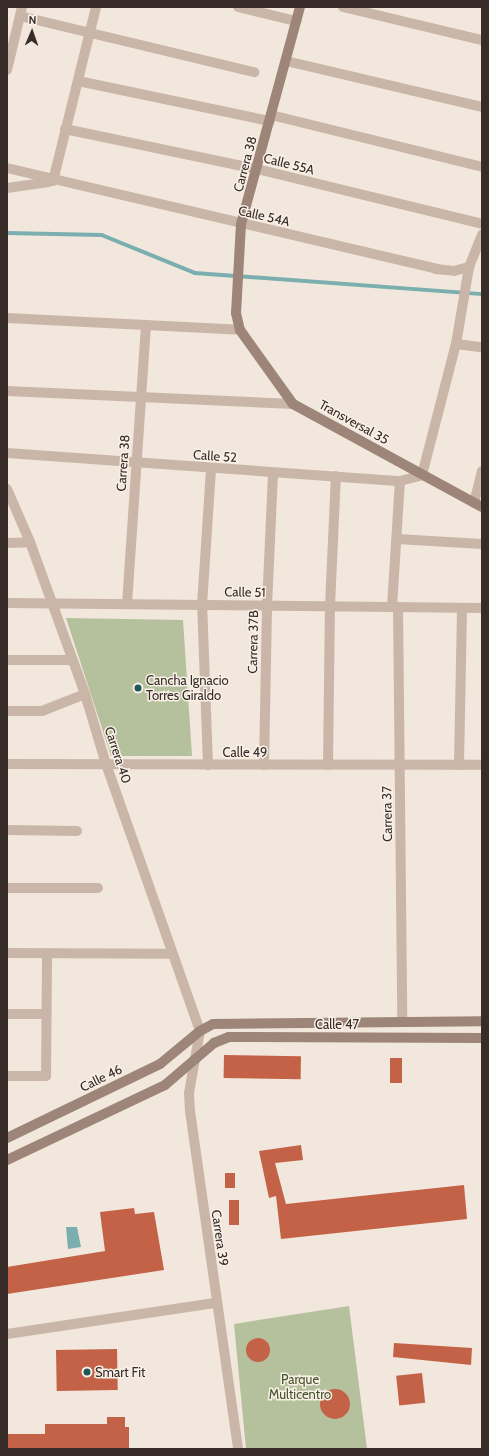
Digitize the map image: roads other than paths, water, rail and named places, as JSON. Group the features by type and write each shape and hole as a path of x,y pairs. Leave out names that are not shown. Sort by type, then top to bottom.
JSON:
{"main road":[{"name":"Carrera 38","path":"240,330 236,314 242,224 300,7"},
{"name":"Transversal 35","path":"240,330 293,404 478,505"},
{"name":"Calle 47","path":"200,1031 222,1022 482,1021"},
{"name":"Calle 46","path":"7,1138 160,1064 200,1031"},
{"name":"Calle 47","path":"198,1055 214,1043 236,1037 482,1038"},
{"path":"7,1160 165,1085 180,1075 198,1055"}],"street":[{"path":"7,188 53,181 96,7"},
{"path":"238,7 296,21"},
{"path":"343,7 482,40"},
{"path":"8,65 21,12 89,34 254,72"},
{"path":"286,61 482,107"},
{"path":"78,80 270,118 482,167"},
{"name":"Calle 55A","path":"66,129 257,169 482,224"},
{"name":"Calle 54A","path":"7,168 53,181 436,269 454,271 469,267"},
{"path":"422,475 456,344 468,283 469,267 481,239"},
{"path":"7,318 240,330"},
{"name":"Carrera 38","path":"127,604 146,325"},
{"path":"456,344 482,347"},
{"path":"7,391 140,399 293,404"},
{"name":"Calle 52","path":"7,452 136,464 400,481 422,475"},
{"path":"208,765 202,605 211,469"},
{"path":"478,505 482,471"},
{"name":"Carrera 37B","path":"264,765 267,606 273,473"},
{"path":"328,765 330,606 336,476"},
{"name":"Carrera 37","path":"400,481 395,607 400,765 402,1021"},
{"name":"Carrera 40","path":"7,489 30,542 85,694 106,764 171,954 200,1031"},
{"path":"397,539 482,544"},
{"path":"7,543 30,542"},
{"name":"Calle 51","path":"7,603 482,608"},
{"path":"459,765 462,608"},
{"path":"7,660 72,660"},
{"path":"7,711 42,711 85,694"},
{"name":"Calle 49","path":"7,764 482,765"},
{"path":"7,830 77,831"},
{"path":"7,888 98,888"},
{"path":"7,953 171,954"},
{"path":"7,1076 46,1076 47,953"},
{"path":"7,1014 46,1014"},
{"name":"Carrera 39","path":"200,1031 198,1055 189,1093 190,1111 215,1303 238,1449"},
{"path":"7,1334 215,1303"}],"water":[{"path":"66,1227 77,1227 81,1247 68,1249"}],"waterway":[{"path":"7,233 102,235 195,273 482,294"}],"place":[{"name":"Cancha Ignacio Torres Giraldo","path":"138,688"},
{"name":"Smart Fit","path":"87,1372"}],"park label":[{"name":"Parque Multicentro","path":"300,1388"}]}
